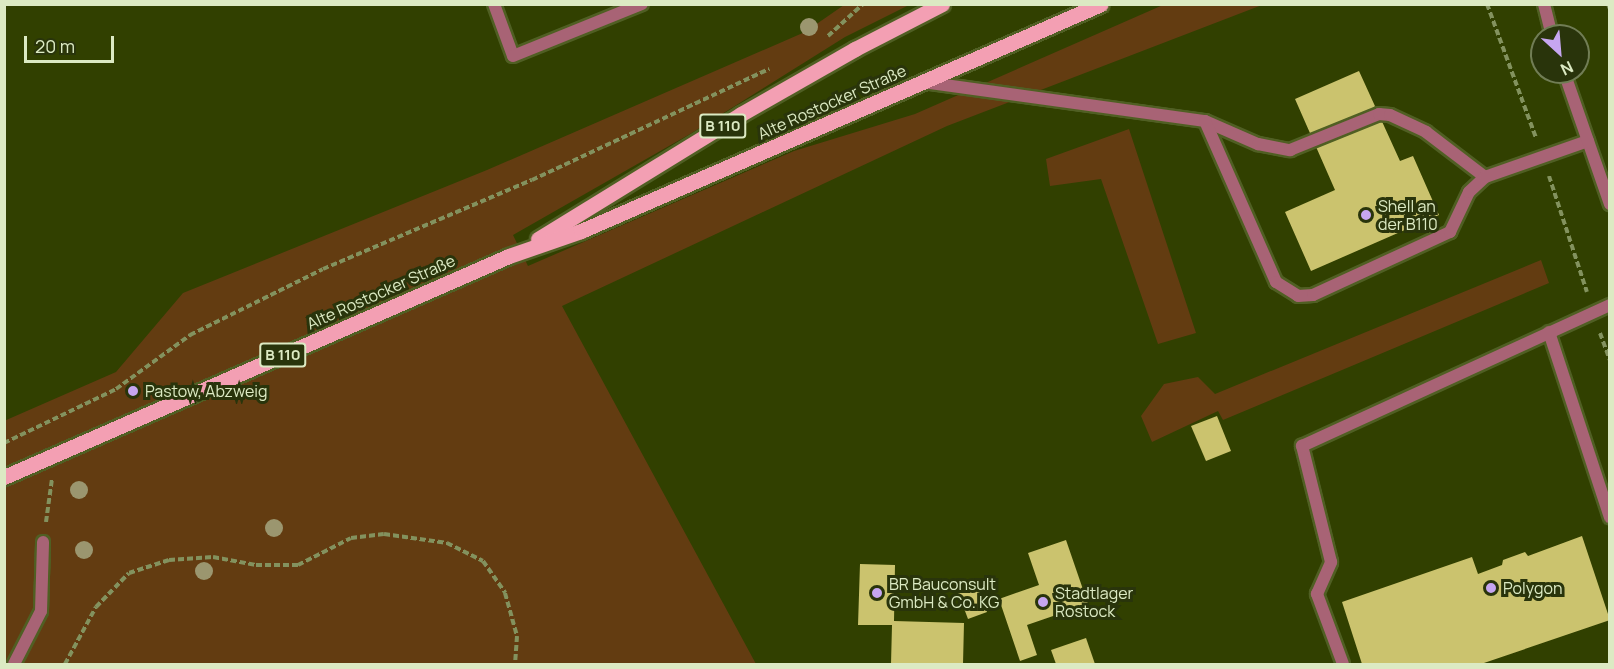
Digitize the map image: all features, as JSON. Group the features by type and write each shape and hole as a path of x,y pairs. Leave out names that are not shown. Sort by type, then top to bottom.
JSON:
{"main road":[{"name":"Alte Rostocker Straße","path":"509,256 751,108 942,4"},
{"name":"Alte Rostocker Straße","path":"4,477 509,256 581,231 1101,4"}],"street":[{"path":"494,4 513,56 642,4"},
{"path":"1536,4 1544,11"},
{"path":"922,82 1205,121 1258,144 1290,150 1379,114 1390,115 1426,132 1485,177"},
{"path":"1568,84 1610,204"},
{"path":"1205,121 1276,282 1298,296 1313,295 1450,232 1469,192 1485,177 1542,155 1588,141"},
{"path":"1343,664 1317,594 1331,562 1302,446 1610,305"},
{"path":"1549,332 1610,517"},
{"path":"14,664 41,611 42,542"}],"path":[{"path":"822,41 863,4"},
{"path":"1488,4 1542,155 1610,361"},
{"path":"1608,4 1610,9"},
{"path":"4,443 116,389 190,335 323,269 532,180 770,68"},
{"path":"65,664 96,607 129,573 169,560 213,557 256,565 298,565 351,538 384,534 447,543 483,561 505,593 518,636 515,664"}],"shaded area":[{"path":"844,5 909,5 845,37 690,134 513,235 528,266 794,151 915,114 1163,5 1262,5 947,126 562,306 756,664 5,664 4,421 116,372 183,293 487,170 805,32"},
{"path":"1129,129 1196,333 1158,344 1101,179 1050,186 1046,159"},
{"path":"1541,260 1549,283 1223,420 1218,411 1152,442 1141,416 1164,384 1198,377 1215,394"}],"building":[{"path":"1359,71 1400,161 1413,156 1439,215 1311,271 1285,212 1335,190 1295,99"},
{"path":"1217,416 1231,451 1206,461 1191,426"},
{"name":"Polygon","path":"1582,536 1610,620 1481,664 1362,664 1342,602 1472,557 1478,574 1502,565 1503,560 1525,552 1528,556"},
{"name":"Stadtlager Rostock","path":"1066,540 1088,604 1027,625 1037,655 1020,661 999,599 1039,585 1028,553"},
{"name":"BR Bauconsult GmbH & Co. KG","path":"860,564 895,565 894,621 964,623 963,664 891,664 892,625 858,625"},
{"path":"976,583 987,612 968,619 957,590"},
{"path":"1086,638 1095,664 1056,664 1051,650"}],"place":[{"name":"Shell an der B110","path":"1366,215"},
{"name":"Pastow, Abzweig","path":"133,391"},
{"name":"Polygon","path":"1491,588"},
{"name":"BR Bauconsult GmbH & Co. KG","path":"877,593"},
{"name":"Stadtlager Rostock","path":"1043,602"}]}
